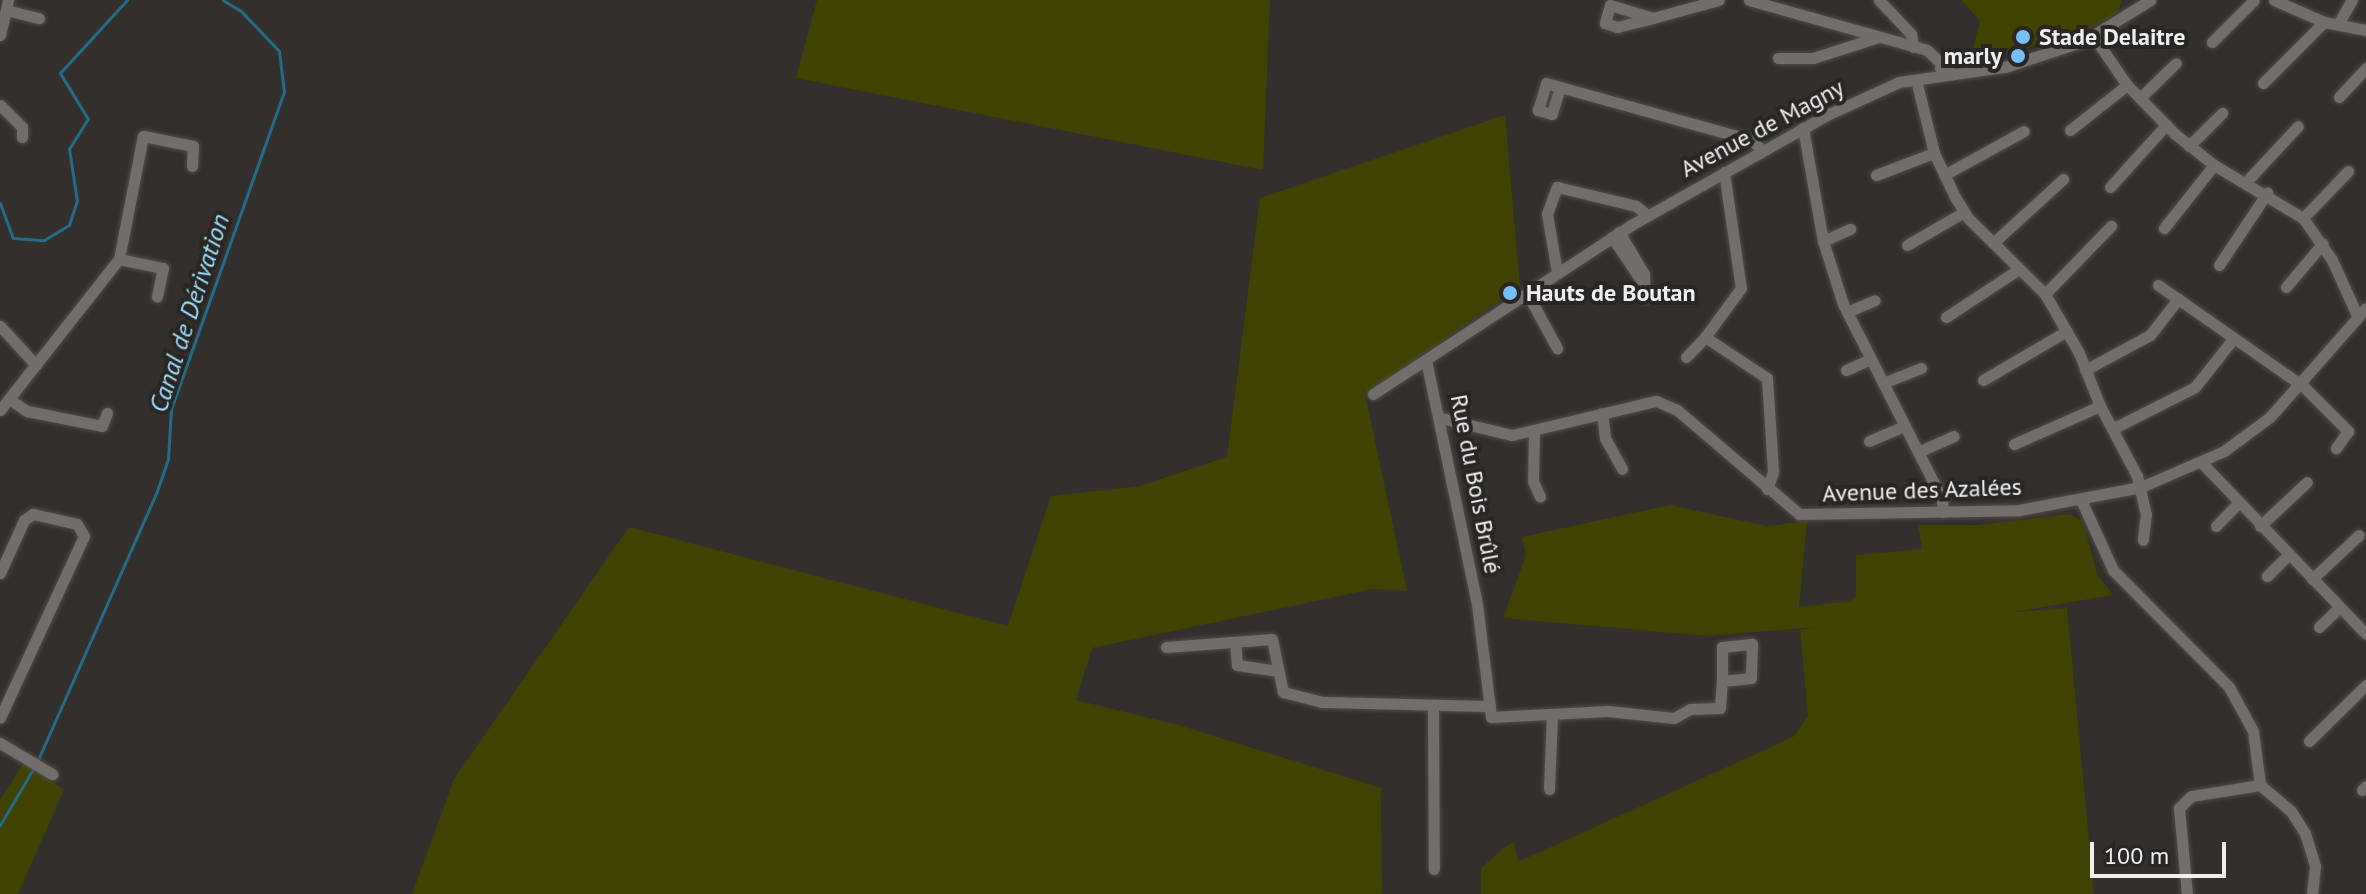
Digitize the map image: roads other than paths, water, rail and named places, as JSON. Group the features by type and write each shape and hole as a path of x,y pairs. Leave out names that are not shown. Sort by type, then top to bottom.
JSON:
{"street":[{"path":"1653,18 1719,0"},
{"path":"1749,0 1913,47 1949,69"},
{"path":"1879,0 1911,34 1913,47"},
{"name":"Avenue de Magny","path":"1373,394 1647,215 1803,128 1899,82 1931,77 1949,69 1996,69 2094,37 2150,0"},
{"path":"2212,42 2254,0"},
{"path":"2274,0 2324,22 2366,30"},
{"path":"2338,24 2352,0"},
{"path":"0,35 7,5 39,18"},
{"path":"2263,83 2324,22"},
{"path":"1778,58 1813,58 1879,37"},
{"path":"2094,37 2127,85 2189,146 2214,165 2267,193 2303,218 2323,243 2361,312"},
{"path":"2140,98 2176,63"},
{"path":"2339,97 2366,68"},
{"path":"1916,80 1934,153 1964,212 2045,294 2067,331 2141,487 2146,514 2143,540"},
{"path":"2070,130 2127,85"},
{"path":"1560,87 1751,140 1762,150"},
{"path":"0,105 22,127 22,137"},
{"path":"2189,146 2222,113"},
{"path":"2110,187 2166,125"},
{"path":"2246,182 2298,126"},
{"path":"1803,128 1823,241 1847,312 1942,499 1943,512"},
{"path":"1944,175 2024,131"},
{"path":"0,410 119,259 143,136 193,146 192,166"},
{"path":"1876,175 1934,153"},
{"path":"2164,228 2214,165"},
{"path":"2303,218 2348,171"},
{"path":"1686,357 1741,288 1724,172"},
{"path":"1993,243 2063,179"},
{"path":"1557,272 1547,214 1557,187 1636,206 1647,215"},
{"path":"2219,265 2267,193"},
{"path":"1907,245 1964,212"},
{"path":"2045,294 2111,226"},
{"path":"1823,241 1850,229"},
{"path":"1616,235 1643,283 1645,297"},
{"path":"2286,287 2323,243"},
{"path":"119,259 163,268 157,296"},
{"path":"1946,317 2019,269"},
{"path":"2158,285 2299,385 2348,431 2336,448"},
{"path":"1524,296 1557,348"},
{"path":"2085,370 2150,335 2178,299"},
{"path":"1847,312 1875,300"},
{"name":"Avenue des Azalées","path":"1441,418 1501,434 1534,431 1650,401 1670,405 1794,511 1811,516 2019,510 2141,487 2201,462 2248,435 2299,385 2361,312"},
{"path":"0,326 36,365"},
{"path":"1983,380 2067,331"},
{"path":"1705,337 1767,378 1773,472 1767,489"},
{"path":"2112,429 2195,387 2233,339"},
{"path":"1846,370 1871,359"},
{"name":"Rue du Bois Brûlé","path":"1426,360 1441,418 1479,618 1490,706"},
{"path":"1883,383 1921,368"},
{"path":"9,399 27,411 102,426 107,413"},
{"path":"2014,444 2100,406"},
{"path":"1602,413 1605,438 1622,469"},
{"path":"1869,441 1905,426"},
{"path":"1534,431 1533,481 1540,497"},
{"path":"1918,452 1954,436"},
{"path":"2201,462 2339,608 2364,630"},
{"path":"2260,526 2307,482"},
{"path":"2081,500 2113,570 2238,697 2253,731 2260,785 2291,811 2305,833 2315,866 2312,894"},
{"path":"2216,526 2238,503"},
{"path":"0,573 24,520 33,514 77,524 84,536 0,718"},
{"path":"2312,579 2359,535"},
{"path":"2267,576 2288,555"},
{"path":"2319,627 2339,608"},
{"path":"1166,647 1272,639 1283,692 1322,702 1490,706 1491,717 1608,711 1682,716 1690,709 1720,708 1722,681"},
{"path":"1235,642 1237,665 1278,671"},
{"path":"2309,741 2366,685"},
{"path":"1433,705 1434,869"},
{"path":"1549,789 1552,715"},
{"path":"0,743 50,772"},
{"path":"2187,894 2177,821 2181,804 2196,795 2260,785"}],"waterway":[{"path":"0,203 13,238 44,240 69,225 77,201 69,149 88,119 60,73 127,0"},
{"name":"Canal de Dérivation","path":"37,762 157,491 168,459 171,409 284,92 279,51 241,11 223,0"},
{"name":"Canal de Dérivation","path":"0,825 33,769"}],"place":[{"name":"Stade Delaitre","path":"2023,37"},
{"name":"marly","path":"2018,56"},
{"name":"Hauts de Boutan","path":"1510,293"}]}
